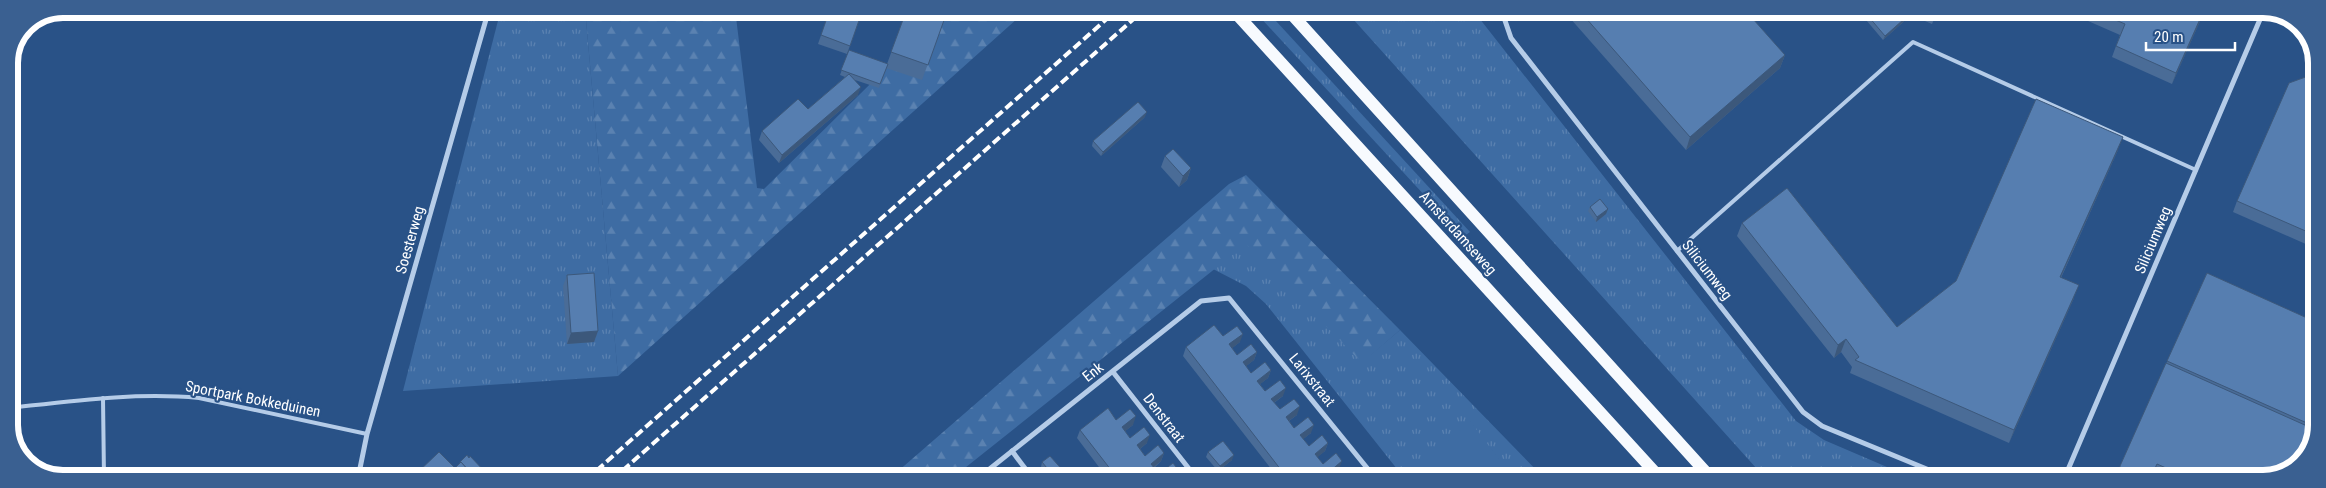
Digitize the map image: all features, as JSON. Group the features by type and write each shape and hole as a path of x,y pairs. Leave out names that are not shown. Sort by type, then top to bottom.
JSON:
{"main road":[{"name":"Amsterdamseweg","path":"1240,18 1653,470"},
{"name":"Amsterdamseweg","path":"1295,18 1704,470"}],"street":[{"name":"Soesterweg","path":"360,470 367,434 487,18"},
{"name":"Siliciumweg","path":"1502,18 1511,38 1803,412 1822,426 1929,470"},
{"name":"Siliciumweg","path":"2068,470 2261,18"},
{"name":"Enk","path":"988,470 1201,301 1229,298"},
{"name":"Larixstraat","path":"1229,298 1369,470"},
{"name":"Denstraat","path":"1113,372 1189,470"},
{"path":"1012,451 1026,470"}],"lane":[{"path":"1677,251 1913,42 2196,170"},
{"name":"Sportpark Bokkeduinen","path":"18,407 103,398 171,395 199,398 367,434"},
{"path":"103,398 104,470"}],"green space":[{"path":"499,18 586,18 618,376 403,391"},
{"path":"586,18 736,18 757,188 764,189 937,18 1018,18 618,376"},
{"path":"1261,18 1273,18 1470,232 1463,237"},
{"path":"1352,18 1479,18 1796,421 1824,440 1894,470 1758,470"},
{"path":"1246,175 1400,330 1362,363 1246,244 962,470 899,470 1229,184"},
{"path":"1246,243 1362,362 1400,330 1536,470 1398,470 1266,304 1246,286 1213,269"},
{"path":"1470,421 1507,470 1416,470"}],"building":[{"path":"827,18 860,18 850,46 821,35"},
{"path":"904,18 945,18 928,65 891,52"},
{"path":"1586,18 1752,18 1785,55 1690,137"},
{"path":"1870,18 1905,18 1885,36"},
{"path":"2111,18 2200,18 2176,73 2116,46 2125,24"},
{"path":"849,50 888,64 880,84 841,70"},
{"path":"849,74 861,87 782,155 762,131 798,99 808,109"},
{"path":"2308,76 2308,232 2237,201 2289,83"},
{"path":"2036,99 2123,137 2060,277 2079,285 2014,430 1855,360 1859,357 1846,339 1838,345 1742,223 1787,188 1897,327 1956,281"},
{"path":"1138,102 1147,112 1103,152 1093,141"},
{"path":"1173,149 1191,168 1183,176 1165,156"},
{"path":"1600,199 1608,209 1597,217 1590,207"},
{"path":"594,273 598,331 571,333 567,275"},
{"path":"2207,273 2308,318 2308,423 2167,361"},
{"path":"1214,325 1223,336 1237,326 1243,334 1229,344 1237,355 1251,344 1257,352 1243,362 1251,373 1265,362 1271,370 1257,381 1265,391 1280,380 1286,388 1271,399 1280,409 1294,399 1300,406 1286,417 1294,428 1308,417 1314,425 1300,435 1309,446 1322,435 1328,443 1315,454 1323,464 1336,453 1342,461 1331,470 1281,470 1186,347"},
{"path":"2166,363 2308,426 2305,443 2297,455 2288,463 2272,470 2171,470 2157,464 2154,470 2120,470 2120,466"},
{"path":"1108,408 1116,420 1130,409 1136,416 1122,427 1130,438 1144,427 1150,435 1137,445 1145,456 1158,445 1164,453 1151,464 1156,470 1111,470 1080,430"},
{"path":"1223,441 1234,455 1220,466 1208,452"},
{"path":"439,452 455,468 461,462 468,470 420,470"},
{"path":"467,455 469,458 470,456 483,470 468,470 460,462"},
{"path":"1050,456 1062,470 1049,470 1042,462"},
{"path":"1173,463 1178,470 1164,470"}],"railway":[{"path":"597,470 1108,18"},
{"path":"623,470 1135,18"}]}
